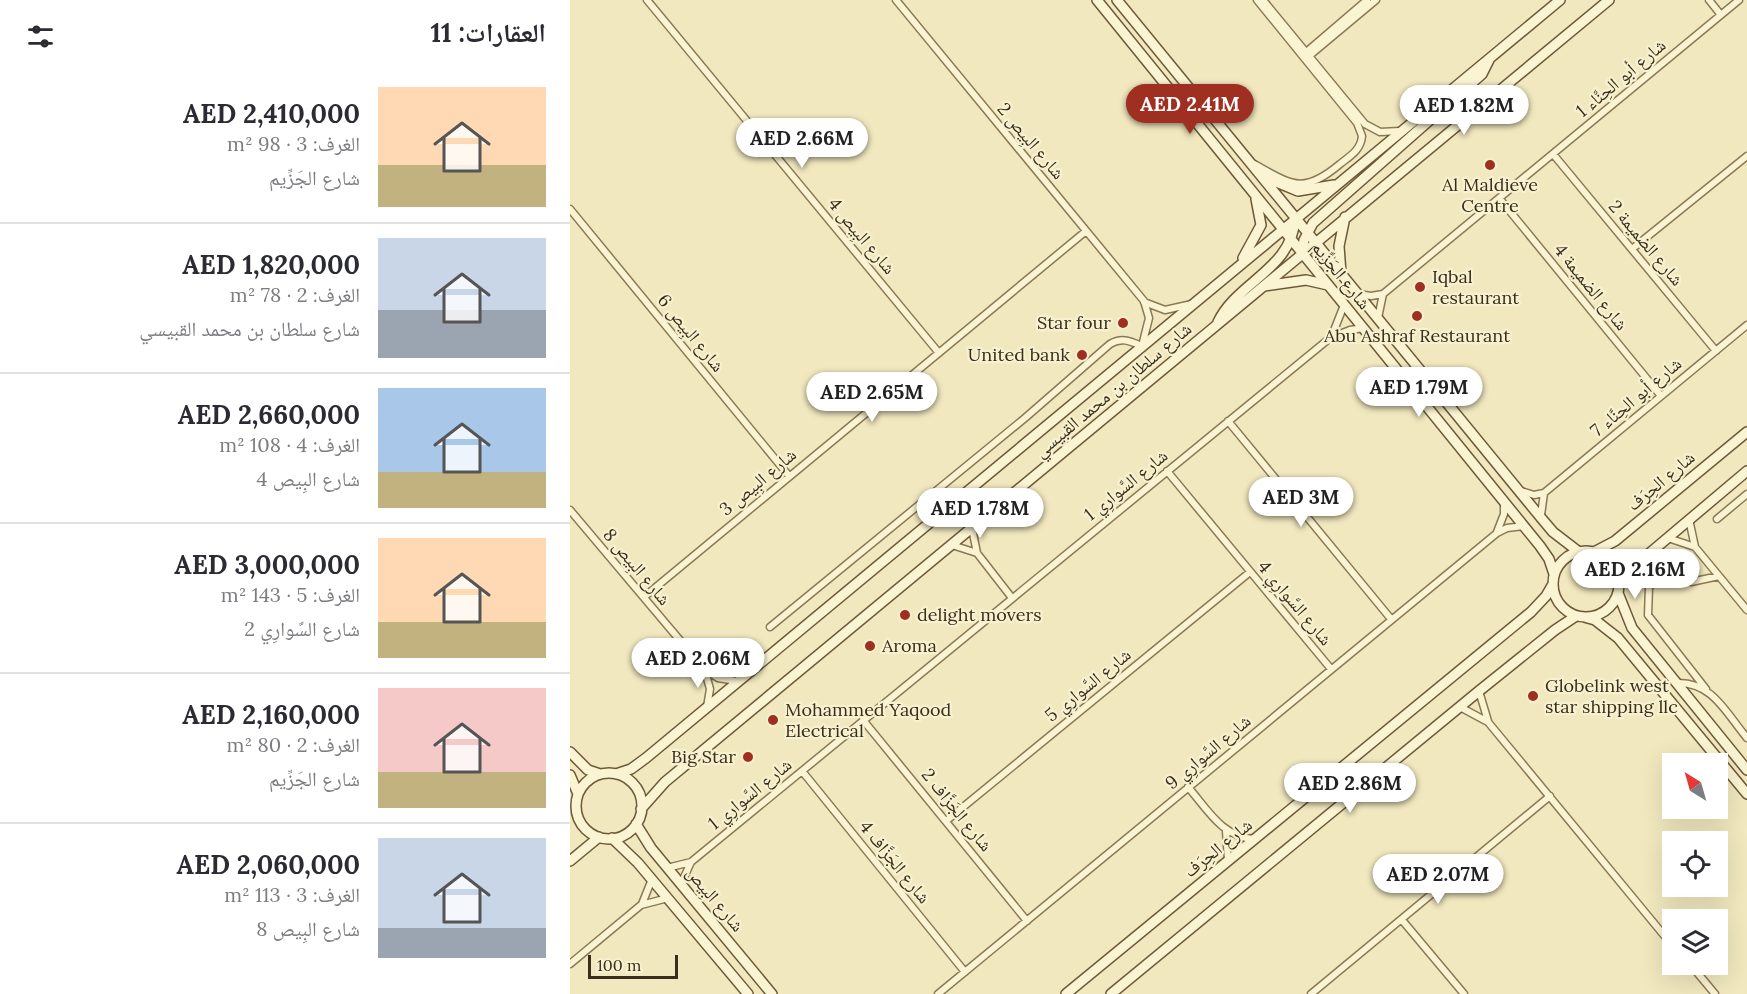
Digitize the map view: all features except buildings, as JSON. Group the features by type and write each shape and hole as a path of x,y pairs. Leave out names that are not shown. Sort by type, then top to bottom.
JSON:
{"street":[{"name":"شارع البِيص 4","path":"647,0 939,353"},
{"name":"شارع البِيص 2","path":"896,0 1144,301"},
{"name":"شارع الجَزِّيم","path":"1096,0 1525,526 1550,559 1553,579"},
{"name":"شارع الجَزِّيم","path":"1117,0 1253,163 1341,276 1359,294 1542,519 1553,532 1579,552"},
{"path":"1257,0 1273,19 1279,22 1368,127 1380,132 1401,130"},
{"path":"1253,163 1286,182 1306,185 1324,177 1359,147 1362,136 1360,126 1263,0"},
{"path":"1305,55 1367,0"},
{"path":"1305,55 1376,0"},
{"name":"شارع سلطان بن محمد القبيسي","path":"616,774 631,769 707,707 1560,0"},
{"name":"شارع سلطان بن محمد القبيسي","path":"641,809 665,782 1314,242 1609,0"},
{"path":"1709,0 1721,15"},
{"name":"شارع أبو الحِنَّاء 1","path":"1383,294 1739,0"},
{"path":"1302,253 1307,234 1329,208 1482,74 1489,58"},
{"name":"شارع الضميمة 2","path":"1553,153 1716,351"},
{"path":"1632,249 1747,156"},
{"path":"1263,177 1298,191 1340,184"},
{"path":"1237,267 1254,242 1261,225 1255,194"},
{"name":"شارع الضميمة 4","path":"1499,198 1661,396"},
{"name":"شارع البِيص 6","path":"570,209 789,476"},
{"path":"1341,276 1339,252 1345,217"},
{"path":"1216,325 1224,310 1278,260 1291,240 1295,219"},
{"name":"شارع البِيص 3","path":"644,597 1086,231"},
{"path":"1262,287 1306,280 1328,285"},
{"path":"1359,294 1371,296 1383,294 1378,318"},
{"path":"1144,301 1166,310 1193,304"},
{"path":"770,627 1025,418 1110,344 1118,339 1127,339 1142,346 1149,318 1144,301"},
{"name":"شارع السَّوارِي 1","path":"1330,338 1344,305"},
{"name":"شارع أبو الحِنَّاء 7","path":"1544,493 1747,325"},
{"name":"شارع السَّوارِي 1","path":"667,868 691,862 1330,338 1350,330 1364,328"},
{"path":"1228,422 1392,620"},
{"name":"شارع الحِرَف","path":"1594,552 1615,541 1747,432"},
{"name":"شارع السَّوارِي 4","path":"1167,471 1331,669"},
{"path":"1618,579 1747,471"},
{"path":"1520,491 1529,494 1544,493 1541,503 1542,519"},
{"path":"1717,519 1747,494"},
{"path":"1497,532 1504,514 1504,501"},
{"name":"شارع البِيص 8","path":"570,510 705,670 718,678 737,681"},
{"path":"1689,519 1695,547 1747,610"},
{"name":"شارع السَّوارِي 9","path":"938,994 1497,532 1513,526 1525,526"},
{"path":"972,528 976,553 1012,598"},
{"path":"1667,538 1695,547"},
{"path":"952,544 976,553"},
{"path":"1747,770 1679,683 1632,628 1618,593 1618,579 1610,562 1594,552 1579,552 1564,560 1553,579 1559,604 1580,617 1595,620 1618,638 1747,794"},
{"path":"1719,576 1691,582 1678,566 1673,565 1649,587 1649,618 1747,738"},
{"name":"شارع السَّوارِي 5","path":"946,820 1250,572"},
{"name":"شارع الحِرَف","path":"1066,994 1531,612 1546,596 1553,579"},
{"path":"1111,994 1555,630 1580,617 1605,611 1618,593"},
{"path":"705,670 710,689 707,707"},
{"path":"1679,683 1694,673"},
{"path":"1679,683 1707,689"},
{"path":"1479,691 1488,722"},
{"path":"1460,707 1488,722 1662,933"},
{"name":"شارع الجَزَّاف 2","path":"863,720 1027,921"},
{"path":"570,752 588,770 600,774 616,774 632,783 638,790 641,809 636,824 630,831 612,838 599,837 585,828 573,808 585,784 600,774"},
{"name":"شارع الجَزَّاف 4","path":"802,771 965,972"},
{"path":"570,775 578,794"},
{"path":"1188,787 1226,831 1235,836 1254,839"},
{"path":"1311,994 1550,796"},
{"name":"شارع البِيص","path":"636,824 642,837 772,994"},
{"path":"1226,831 1228,861"},
{"path":"570,861 599,837"},
{"name":"شارع البِيص","path":"612,838 652,879 748,994"},
{"name":"شارع السَّوارِي 1","path":"681,884 691,862"},
{"path":"641,905 652,879"},
{"path":"570,964 641,905 668,898"},
{"path":"1402,920 1464,994"},
{"path":"1699,975 1715,994"}],"place":[{"name":"Al Maldieve Centre","path":"1490,165"},
{"name":"Iqbal restaurant","path":"1420,287"},
{"name":"Abu Ashraf Restaurant","path":"1417,316"},
{"name":"Star four","path":"1123,323"},
{"name":"United bank","path":"1082,355"},
{"name":"delight movers","path":"905,615"},
{"name":"Aroma","path":"870,646"},
{"name":"Globelink west star shipping llc","path":"1533,696"},
{"name":"Mohammed Yaqood Electrical","path":"773,720"},
{"name":"Big Star","path":"748,757"}]}
